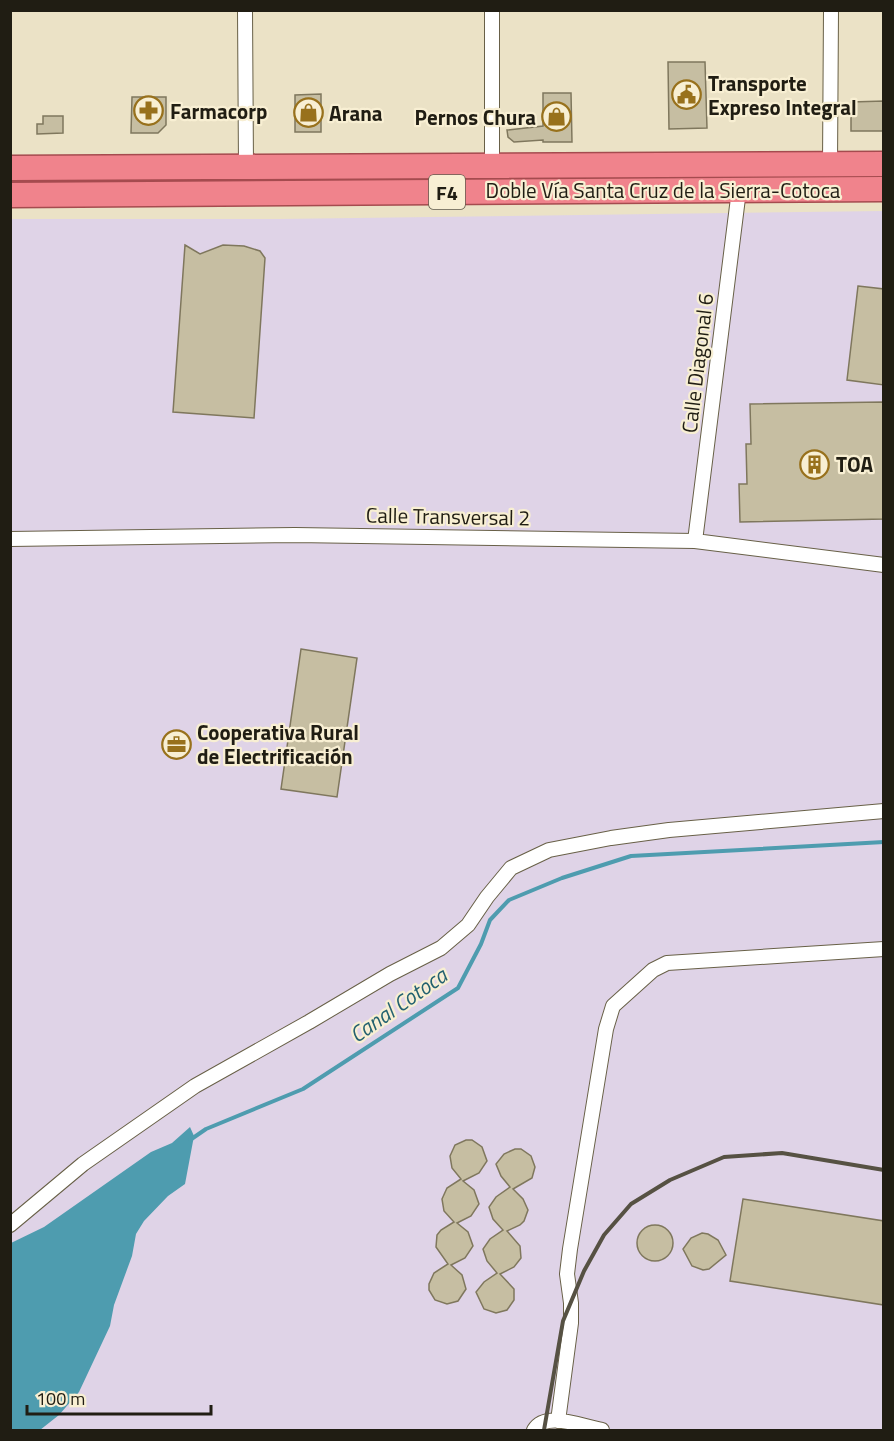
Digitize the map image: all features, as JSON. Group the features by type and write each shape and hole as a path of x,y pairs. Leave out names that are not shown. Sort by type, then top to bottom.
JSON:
{"highway":[{"name":"Doble Vía Santa Cruz de la Sierra-Cotoca","path":"10,168 884,164"},
{"name":"Doble Vía Santa Cruz de la Sierra-Cotoca","path":"10,195 884,189"}],"street":[{"path":"245,10 246,167"},
{"path":"492,10 492,166"},
{"path":"830,164 831,10"},
{"name":"Calle Diagonal 6","path":"695,541 739,190"},
{"name":"Calle Transversal 2","path":"10,539 295,535 695,541 884,565"},
{"path":"10,1225 83,1164 195,1086 390,974 441,948 468,925 487,897 512,868 549,850 669,830 884,811"},
{"path":"558,1421 571,1323 567,1274 570,1249 606,1029 613,1006 652,970 667,963 884,949"},
{"path":"534,1431 537,1425 546,1421 558,1421 602,1431"}],"shaded area":[{"path":"883,211 883,1430 11,1430 10,219 279,219"}],"water":[{"path":"190,1127 194,1136 185,1184 168,1196 144,1221 136,1234 132,1256 114,1305 110,1326 79,1392 59,1415 40,1430 11,1430 11,1243 44,1227 151,1152 172,1143"}],"building":[{"name":"Transporte Expreso Integral","path":"668,62 705,62 707,128 669,129"},
{"name":"Pernos Chura","path":"543,93 571,93 572,142 543,142 543,140 514,142 508,137 507,130 543,126"},
{"name":"Arana","path":"321,94 321,132 295,132 295,95"},
{"name":"Farmacorp","path":"132,97 166,97 166,125 158,133 131,133"},
{"path":"884,101 884,131 851,131 851,102"},
{"path":"43,116 63,116 63,133 37,134 37,124 43,124"},
{"path":"185,245 200,254 223,245 244,246 260,251 265,258 254,418 173,412"},
{"path":"858,286 884,289 884,385 847,380"},
{"name":"TOA","path":"884,402 884,519 740,522 739,484 747,484 746,444 751,444 750,404"},
{"path":"301,649 357,658 337,797 281,789"},
{"path":"472,1140 482,1147 487,1161 479,1173 463,1181 474,1190 479,1204 471,1216 457,1223 468,1232 473,1246 465,1258 451,1265 462,1275 466,1289 458,1301 447,1304 435,1300 429,1290 429,1284 434,1273 448,1264 436,1247 437,1235 454,1222 444,1211 442,1199 447,1188 461,1179 452,1168 450,1156 455,1145"},
{"path":"521,1149 531,1156 535,1167 532,1178 513,1189 523,1199 528,1210 520,1225 507,1231 520,1246 521,1258 514,1267 500,1274 514,1289 514,1300 507,1310 496,1313 484,1309 476,1292 484,1282 497,1273 487,1261 483,1249 490,1239 503,1230 493,1219 489,1207 496,1197 510,1187 501,1176 496,1164 504,1154"},
{"path":"743,1199 884,1221 884,1305 730,1281"},
{"path":"655,1225 668,1230 673,1243 668,1256 655,1261 642,1256 637,1243 642,1230"},
{"path":"702,1233 718,1240 726,1255 709,1269 703,1270 692,1266 683,1249 691,1238"}],"waterway":[{"name":"Canal Cotoca","path":"190,1140 206,1129 303,1089 458,988 481,944 490,920 509,900 562,878 631,856 884,842"}],"railway":[{"path":"544,1430 563,1321 584,1271 604,1235 631,1204 670,1180 724,1157 782,1153 884,1170"}],"place":[{"name":"Transporte Expreso Integral","path":"687,95"},
{"name":"Farmacorp","path":"149,111"},
{"name":"Arana","path":"308,113"},
{"name":"Pernos Chura","path":"557,117"},
{"name":"TOA","path":"815,464"},
{"name":"Cooperativa Rural de Electrificación","path":"176,744"}]}
